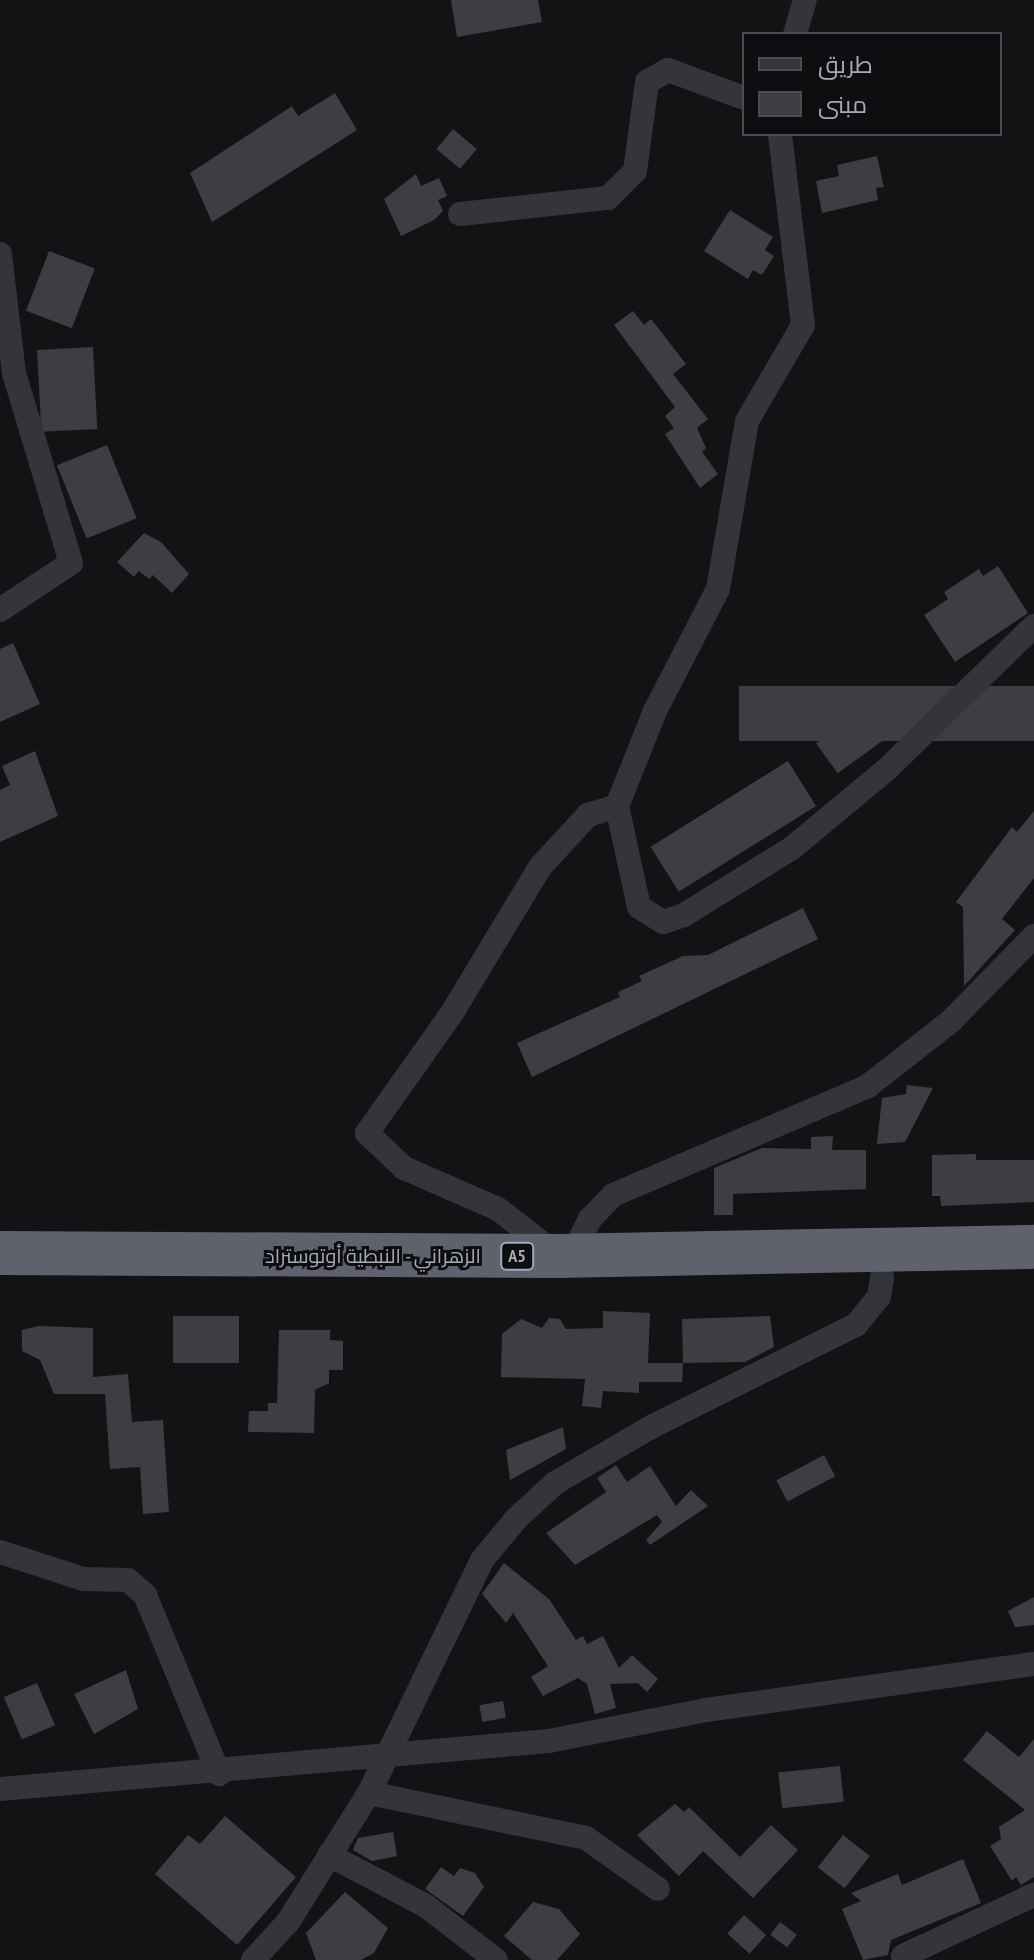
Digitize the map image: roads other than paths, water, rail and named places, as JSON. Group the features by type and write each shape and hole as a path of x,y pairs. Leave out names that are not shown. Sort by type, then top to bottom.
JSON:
{"highway":[{"name":"الزهراني - النبطية أوتوستراد","path":"681,1267 1034,1247"},
{"name":"الزهراني - النبطية أوتوستراد","path":"0,1253 582,1261 882,1277 1034,1275"},
{"name":"الزهراني - النبطية أوتوستراد","path":"0,1277 582,1261"}],"street":[{"path":"796,32 805,0"},
{"path":"460,214 608,198 635,171 647,82 668,70 742,97"},
{"path":"780,136 803,325 747,421 718,589 655,711 617,806 639,907 663,922 684,915 792,848 887,769 1034,626"},
{"path":"0,254 7,374 71,563 0,610"},
{"path":"617,806 588,815 532,878 452,1013 367,1133 404,1168 498,1209 582,1261 590,1219 613,1195 868,1086 951,1021 1034,936"},
{"path":"253,1960 288,1922 369,1793 482,1560 516,1519 555,1483 653,1426 856,1325 879,1297 882,1277"},
{"path":"0,1552 83,1579 128,1580 145,1595 219,1774"},
{"path":"0,1789 219,1774 549,1741 706,1710 1034,1664"},
{"path":"369,1793 586,1838 658,1889"},
{"path":"329,1855 426,1906 496,1960"},
{"path":"903,1956 1034,1895"}]}
